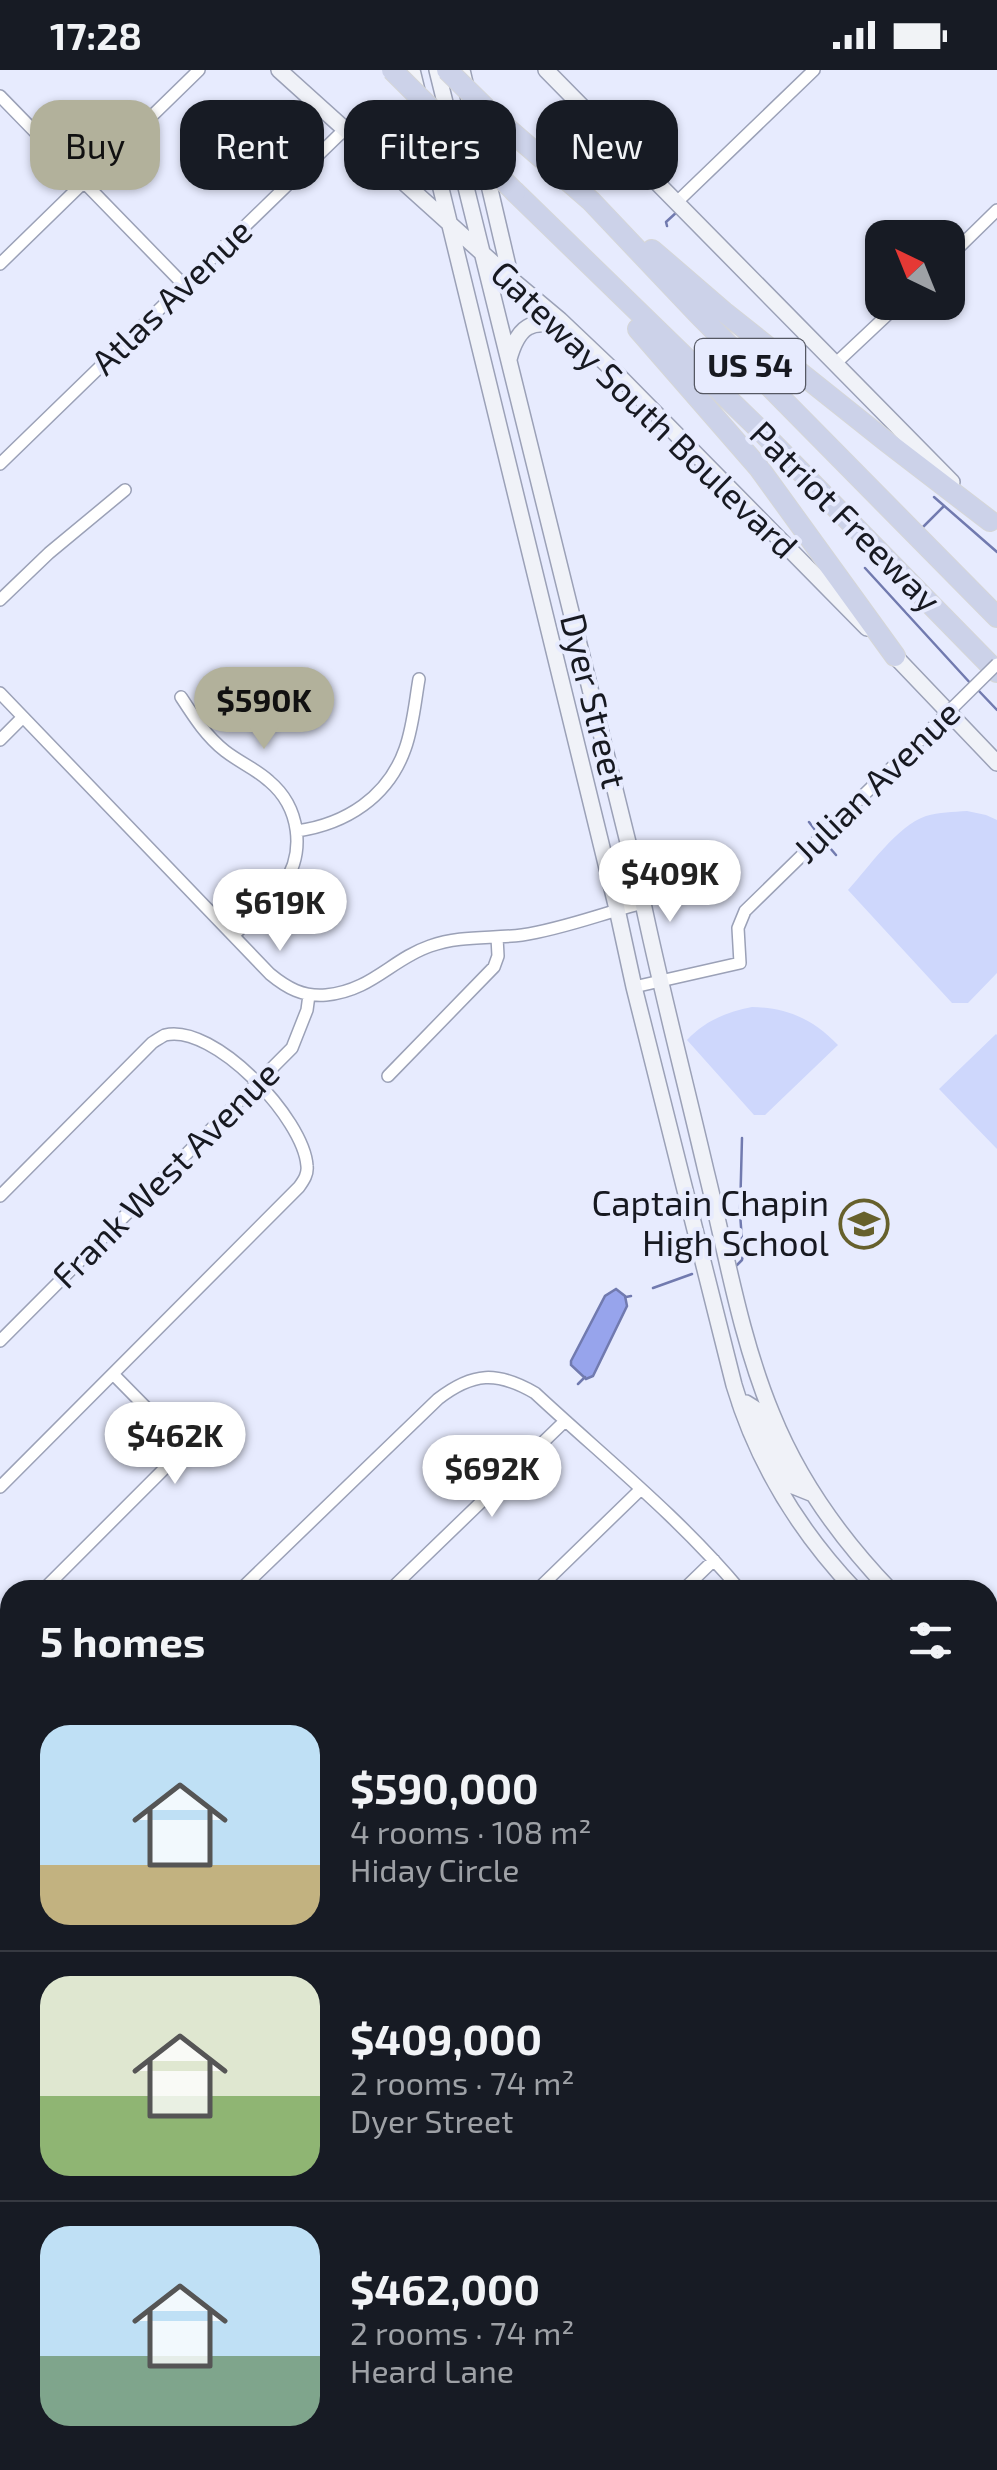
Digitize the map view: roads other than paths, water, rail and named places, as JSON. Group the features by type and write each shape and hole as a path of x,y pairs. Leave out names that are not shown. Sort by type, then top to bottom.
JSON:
{"highway":[{"name":"Patriot Freeway","path":"392,70 997,668"},
{"name":"Patriot Freeway","path":"447,70 499,122 591,201 997,617"},
{"path":"591,201 826,394 994,524"},
{"path":"555,232 758,468 895,656"}],"main road":[{"name":"Gateway South Boulevard","path":"279,70 344,130"},
{"name":"Dyer Street","path":"412,70 634,988 740,1404 761,1454 796,1517 845,1580"},
{"name":"Dyer Street","path":"438,70 758,1376 788,1451 813,1494 844,1539 881,1580"},
{"path":"462,70 511,280"},
{"path":"546,70 994,524"},
{"name":"Gateway South Boulevard","path":"411,190 618,374 997,763"},
{"path":"509,359 513,344 531,325 548,322 570,330"},
{"path":"517,496 542,491"},
{"path":"663,1100 688,1093"},
{"path":"740,1404 746,1402 754,1408 792,1486 813,1494"}],"street":[{"path":"160,108 199,70"},
{"path":"678,201 814,70"},
{"path":"0,96 30,127"},
{"name":"Atlas Avenue","path":"0,464 344,130"},
{"path":"0,264 76,190"},
{"path":"92,190 184,285"},
{"path":"965,241 997,210"},
{"path":"835,364 882,320"},
{"path":"0,600 49,552 125,490"},
{"name":"Julian Avenue","path":"634,988 740,963 738,928 745,911 997,668"},
{"path":"297,831 330,825 354,812 392,775 409,736 419,678"},
{"path":"0,693 282,984 296,992 344,992 365,984 425,947 471,936 525,934 643,903"},
{"path":"180,698 214,741 281,792 294,817 295,859 284,884 234,935"},
{"path":"0,740 24,717"},
{"path":"388,1076 494,967 497,936"},
{"name":"Frank West Avenue","path":"0,1340 292,1048 309,995"},
{"path":"0,1196 152,1043 164,1036 200,1042 225,1055 259,1082 282,1110 304,1153 307,1172 304,1180 0,1487"},
{"path":"53,1580 180,1450 178,1440 113,1374"},
{"path":"250,1580 438,1399 454,1386 498,1377 535,1393 642,1489 731,1580"},
{"path":"400,1580 565,1421"},
{"path":"547,1580 642,1489"},
{"path":"693,1580 714,1560"}],"water":[{"path":"616,1289 625,1296 627,1306 593,1376 586,1379 571,1361 605,1296"}],"waterway":[{"path":"667,226 666,222 678,211"},
{"path":"934,497 997,552"},
{"path":"920,530 943,507"},
{"path":"865,568 972,685"},
{"path":"978,690 997,710"},
{"path":"809,822 819,835"},
{"path":"824,841 836,855"},
{"path":"737,1265 743,1254 742,1138"},
{"path":"653,1288 692,1274"},
{"path":"626,1297 631,1296"},
{"path":"578,1384 585,1377"}],"place":[{"name":"Captain Chapin High School","path":"864,1224"}]}
